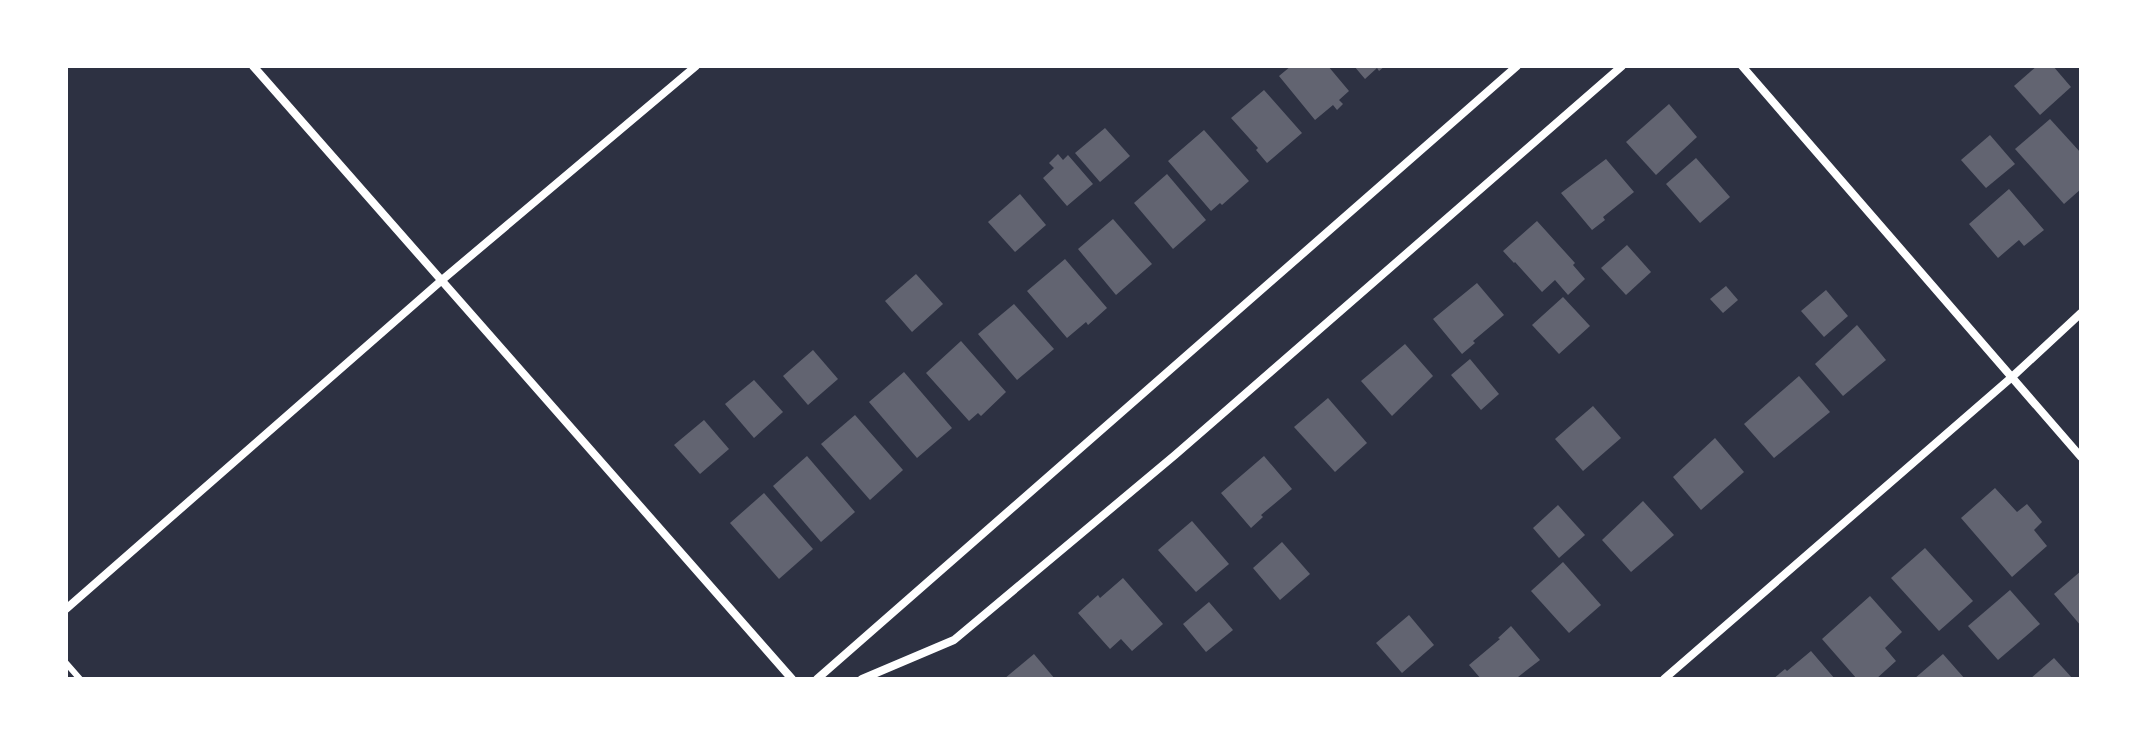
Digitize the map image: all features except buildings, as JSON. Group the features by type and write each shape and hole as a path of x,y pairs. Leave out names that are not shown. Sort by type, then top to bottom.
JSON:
{"street":[{"path":"253,66 792,679"},
{"path":"66,609 442,280 696,66"},
{"path":"817,679 1517,66"},
{"path":"862,679 954,640 1175,455 1622,66"},
{"path":"1742,66 2081,457"},
{"path":"1664,679 2012,377 2081,313"}],"lane":[{"path":"66,663 80,679"}]}
